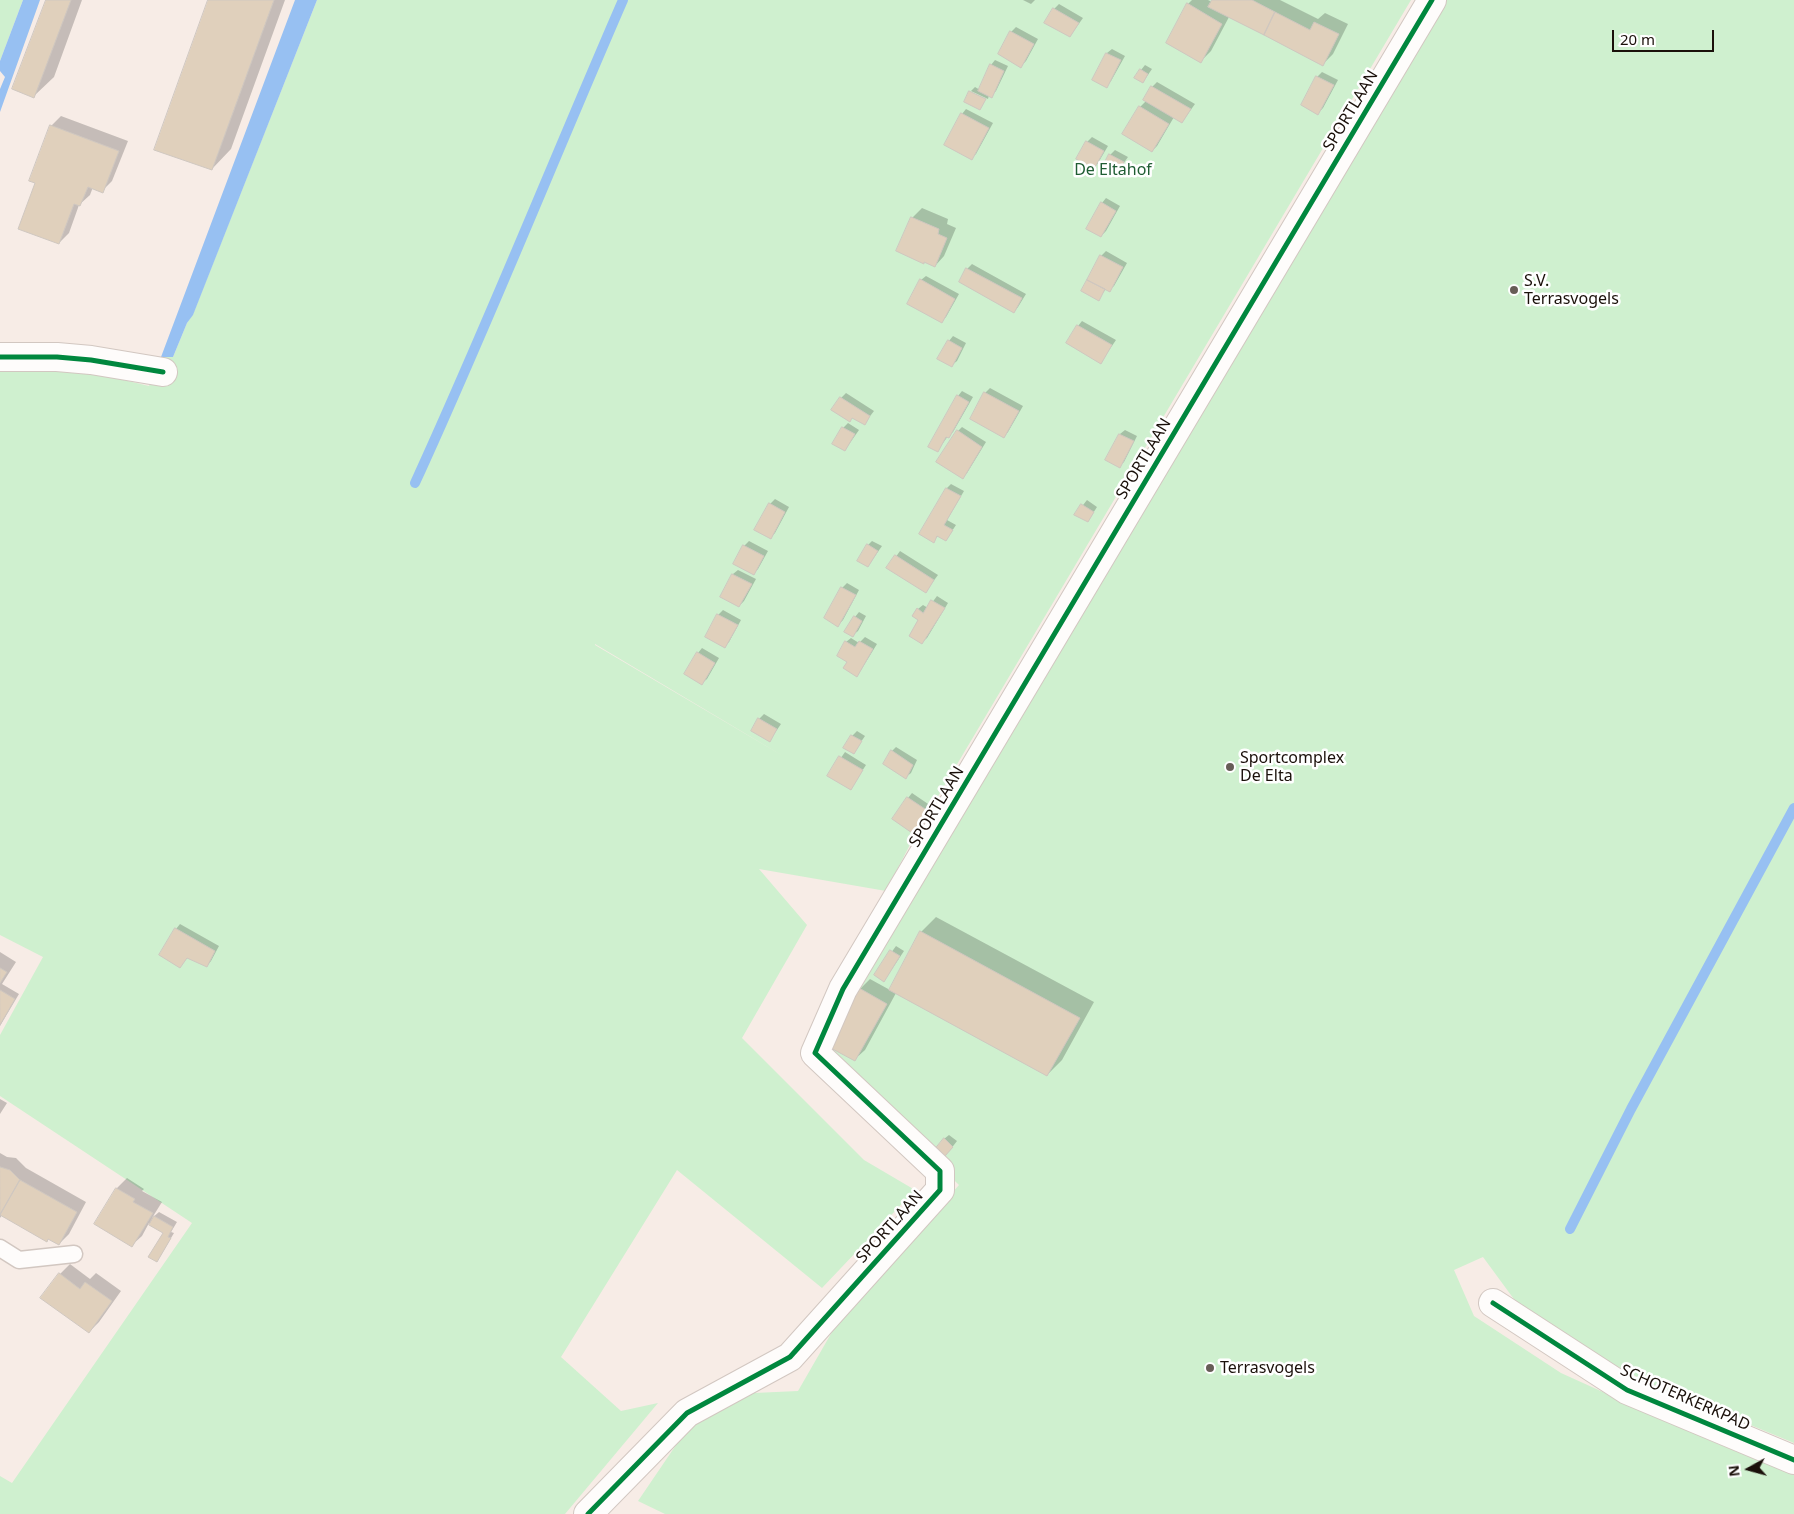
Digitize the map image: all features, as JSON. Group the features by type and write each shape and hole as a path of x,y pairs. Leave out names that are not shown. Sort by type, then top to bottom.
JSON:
{"street":[{"name":"SPORTLAAN","path":"588,1514 687,1413 790,1357 940,1190 940,1171 815,1053 843,989 1432,0"},
{"path":"0,357 74,358 163,372"},
{"name":"SCHOTERKERKPAD","path":"1493,1303 1628,1390 1794,1460"}],"lane":[{"path":"0,1248 20,1260 74,1254"}],"green space":[{"path":"0,0 23,0 0,61"},
{"name":"De Eltahof","path":"317,0 1411,0 915,835 886,891 759,869 807,925 742,1038 864,1160 915,1190 822,1288 677,1170 561,1357 621,1411 658,1403 565,1514 0,1514 0,1476 12,1483 192,1223 0,1096 0,1035 43,957 0,935 0,370 65,366 149,386 161,357 173,357 187,323 193,314","holes":["595,644 788,759 595,645"]},
{"name":"Sportcomplex De Elta","path":"1443,0 1794,0 1794,1443 1649,1383 1580,1347 1519,1306 1483,1257 1454,1270 1474,1316 1561,1373 1711,1441 1794,1475 1794,1514 665,1514 638,1501 710,1395 798,1391 836,1325 959,1185 822,1051"}],"water":[{"path":"23,0 40,0 0,112 0,89 5,77 0,71 0,61"},
{"path":"295,0 317,0 193,315 187,323 173,357 161,357"}],"building":[{"path":"46,0 71,0 34,98 12,89"},
{"path":"208,0 274,0 212,170 154,150"},
{"path":"1212,0 1252,0 1275,12 1264,35 1208,7"},
{"path":"1187,3 1222,24 1201,63 1166,43"},
{"path":"1053,8 1079,23 1070,37 1044,23"},
{"path":"1275,12 1310,30 1314,22 1339,34 1323,66 1264,35"},
{"path":"1010,31 1034,44 1021,68 998,54"},
{"path":"1106,53 1121,60 1107,88 1092,80"},
{"path":"990,64 1004,71 992,98 978,91"},
{"path":"1140,69 1148,74 1143,83 1134,78"},
{"path":"1316,76 1334,85 1318,115 1301,105"},
{"path":"1151,86 1191,109 1182,123 1143,100"},
{"path":"969,91 986,99 980,110 964,102"},
{"path":"1139,106 1169,124 1152,152 1122,134"},
{"path":"961,113 989,128 972,160 944,145"},
{"path":"50,125 119,151 103,193 88,187 80,206 74,204 59,244 18,229 35,183 29,181"},
{"path":"1086,141 1104,151 1094,169 1076,159"},
{"path":"1109,154 1124,162 1118,173 1104,164"},
{"path":"1101,202 1116,211 1101,237 1086,229"},
{"path":"911,217 939,229 938,234 947,238 935,267 896,251"},
{"path":"1100,255 1123,267 1110,292 1087,280"},
{"path":"966,268 1022,298 1014,313 959,282"},
{"path":"920,279 955,299 942,323 907,304"},
{"path":"1087,280 1105,289 1099,301 1081,291"},
{"path":"1077,325 1112,345 1101,364 1066,343"},
{"path":"948,340 962,348 952,367 937,359"},
{"path":"984,392 1019,411 1004,438 970,419"},
{"path":"957,395 969,402 949,438 946,437 938,452 928,447"},
{"path":"840,397 870,416 865,425 852,418 850,422 831,410"},
{"path":"842,427 855,434 845,451 832,444"},
{"path":"957,430 982,447 963,479 936,462"},
{"path":"1119,434 1134,441 1120,468 1105,460"},
{"path":"946,488 961,496 944,525 953,530 946,541 937,536 934,543 919,534"},
{"path":"769,503 785,512 771,539 754,530"},
{"path":"1081,504 1094,512 1088,522 1074,515"},
{"path":"867,544 878,551 868,567 857,561"},
{"path":"743,545 764,556 754,575 733,564"},
{"path":"895,555 934,580 926,593 886,568"},
{"path":"732,574 752,584 739,607 720,597"},
{"path":"841,587 856,595 838,627 824,618"},
{"path":"931,600 945,608 922,644 909,636 918,620 912,616 917,608 923,613"},
{"path":"717,614 738,625 725,648 705,637"},
{"path":"854,616 862,621 853,637 844,632"},
{"path":"845,641 855,647 859,641 873,649 857,677 843,668 847,662 837,656"},
{"path":"697,652 715,663 702,685 684,674"},
{"path":"758,718 777,729 770,742 751,731"},
{"path":"851,735 862,741 854,754 843,748"},
{"path":"891,750 913,765 906,779 883,764"},
{"path":"839,756 863,770 851,790 827,776"},
{"path":"907,797 931,813 915,835 892,819"},
{"path":"175,928 215,951 207,967 187,958 180,968 159,955"},
{"path":"920,931 1080,1018 1047,1076 889,990"},
{"path":"890,950 900,956 884,982 874,975"},
{"path":"0,968 7,972 0,983"},
{"path":"859,988 887,1004 855,1061 827,1046"},
{"path":"0,990 15,999 0,1025"},
{"path":"944,1138 953,1147 945,1156 936,1148"},
{"path":"0,1167 10,1170 20,1180 0,1215"},
{"path":"20,1180 77,1212 59,1245 48,1239 47,1242 0,1215"},
{"path":"116,1188 135,1199 133,1202 153,1213 132,1247 94,1224"},
{"path":"154,1216 173,1227 168,1237 171,1238 157,1262 148,1257 163,1233 149,1225"},
{"path":"59,1273 80,1289 85,1282 112,1301 89,1333 40,1298"}],"waterway":[{"path":"415,483 623,0"},
{"path":"1570,1229 1631,1109 1794,808"}],"cycle path":[{"path":"588,1514 687,1413 790,1357 940,1190 940,1171 815,1053 843,989 1432,0"},
{"path":"0,357 57,357 91,360 163,372"},
{"path":"1493,1303 1627,1390 1794,1460"}],"place":[{"name":"S.V. Terrasvogels","path":"1514,290"},
{"name":"Sportcomplex De Elta","path":"1230,767"},
{"name":"Terrasvogels","path":"1210,1368"}]}
